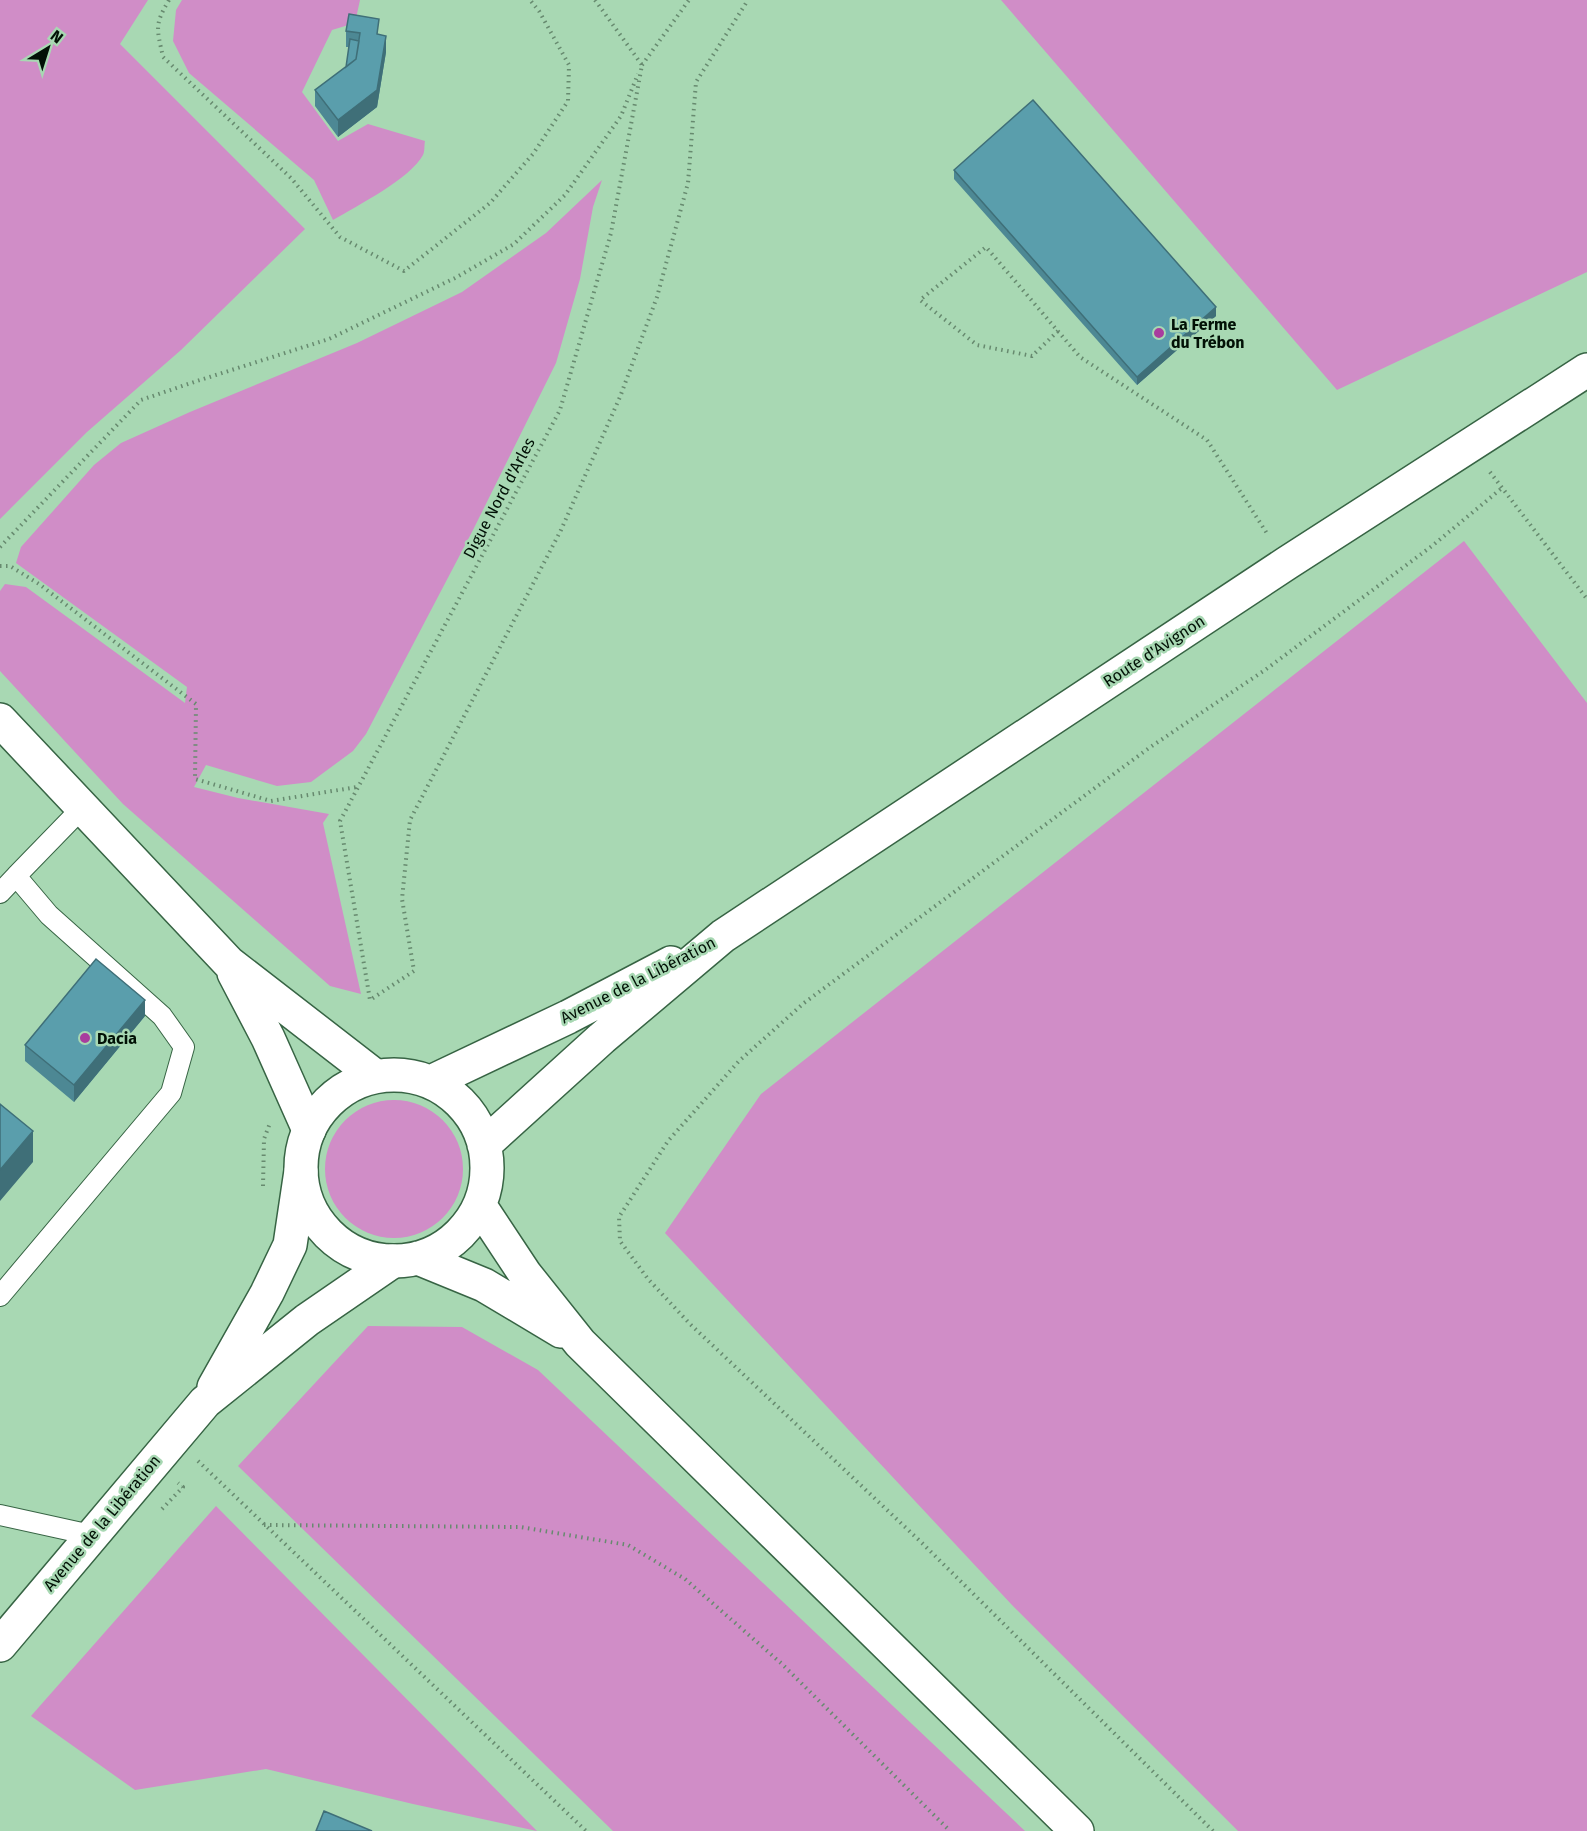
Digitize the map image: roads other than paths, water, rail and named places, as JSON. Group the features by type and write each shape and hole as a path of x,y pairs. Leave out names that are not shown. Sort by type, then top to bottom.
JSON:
{"main road":[{"name":"Route d'Avignon","path":"723,936 1287,563 1587,370"},
{"path":"0,720 230,963 375,1076"},
{"name":"Avenue de la Libération","path":"431,1083 568,1017 723,936"},
{"name":"Avenue de la Libération","path":"484,1145 602,1038 723,936"},
{"path":"230,963 268,1038 309,1130"},
{"path":"405,1260 442,1248 460,1233 480,1206 488,1176 484,1145 474,1119 455,1097 431,1083 404,1075 375,1076 348,1087 325,1105 309,1130 302,1150 301,1171 306,1199 320,1224 340,1244 365,1257 405,1260 484,1285 580,1343"},
{"name":"Avenue de la Libération","path":"205,1402 267,1293 290,1245 301,1171"},
{"path":"480,1206 525,1274 580,1343 1077,1831"},
{"name":"Avenue de la Libération","path":"0,1645 205,1402 307,1320 405,1260"}],"lane":[{"path":"0,893 83,807"},
{"path":"0,1296 171,1094 184,1047 162,1016 49,915 16,876"},
{"path":"0,1515 91,1536"}],"place":[{"name":"La Ferme du Trébon","path":"1159,333"},
{"name":"Dacia","path":"85,1038"}]}
